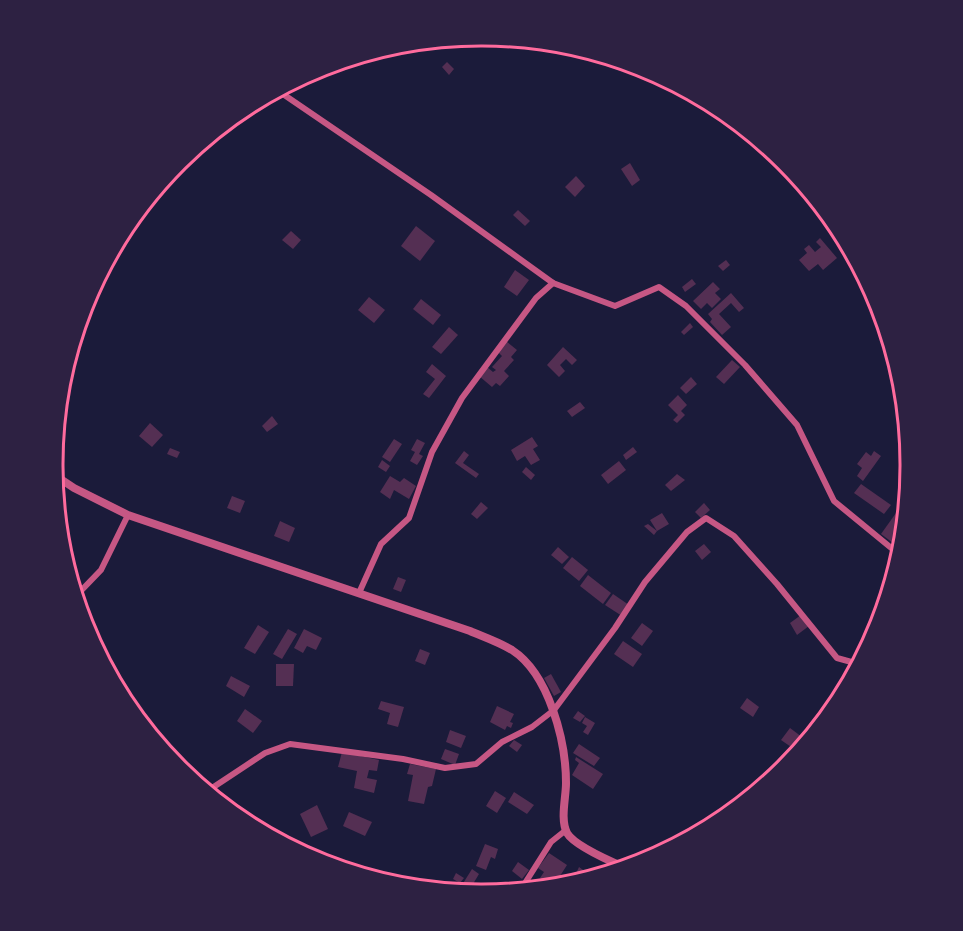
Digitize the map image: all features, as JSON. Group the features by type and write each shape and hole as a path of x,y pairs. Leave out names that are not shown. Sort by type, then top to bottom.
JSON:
{"street":[{"path":"285,96 431,195 553,283 615,306 659,287 686,306 745,364 797,425 834,501 892,548"},
{"path":"359,593 381,544 409,518 432,452 462,398 536,298 553,283"},
{"path":"63,480 128,515 470,631 513,651 526,663 554,710 563,749 566,781 564,822 566,830 570,837 579,843 615,862"},
{"path":"82,590 101,570 128,515"},
{"path":"213,787 265,753 290,744 403,759 445,768 476,765 502,742 532,727 554,710 615,628 645,582 687,532 706,518 734,536 777,584 837,658 851,662"},
{"path":"525,882 551,842 566,830"}],"building":[{"path":"447,62 454,69 449,75 442,67"},
{"path":"630,163 640,180 632,186 621,169"},
{"path":"576,176 585,186 575,197 565,187"},
{"path":"518,210 530,221 525,226 513,215"},
{"path":"416,226 435,241 420,261 401,246"},
{"path":"291,231 301,240 293,249 282,240"},
{"path":"820,238 837,258 823,270 818,264 809,271 799,260 807,253 804,249 809,245 815,252 821,247 816,242"},
{"path":"726,260 730,265 723,271 718,266"},
{"path":"515,270 529,280 517,296 504,287"},
{"path":"692,279 696,284 685,292 682,287"},
{"path":"713,282 720,289 715,293 721,299 712,308 707,303 701,309 693,301"},
{"path":"731,293 744,308 739,312 731,303 719,314 731,327 722,335 710,322 712,319 708,314"},
{"path":"369,297 385,310 374,323 358,310"},
{"path":"421,299 441,315 433,325 413,309"},
{"path":"690,323 693,327 684,335 681,332"},
{"path":"449,327 458,335 441,354 432,347"},
{"path":"506,341 517,350 511,357 514,360 504,371 509,376 500,386 496,383 492,387 479,376 487,367 493,372 496,370 492,367 502,356 497,351"},
{"path":"563,347 577,360 572,365 566,359 560,365 565,371 559,377 547,365"},
{"path":"732,360 740,367 724,384 716,377"},
{"path":"432,364 446,376 429,398 423,394 435,379 426,372"},
{"path":"691,377 697,384 686,394 680,388"},
{"path":"678,395 687,405 681,411 685,415 677,423 673,420 678,415 668,405"},
{"path":"580,402 585,408 572,417 567,411"},
{"path":"272,416 278,424 267,432 262,426"},
{"path":"150,423 163,435 152,447 139,436"},
{"path":"532,437 538,446 533,449 540,460 531,465 525,456 517,461 511,450"},
{"path":"394,439 402,444 390,462 382,457"},
{"path":"417,439 425,443 419,454 423,456 417,465 410,461 415,452 411,450"},
{"path":"633,447 637,452 626,460 623,455"},
{"path":"170,448 180,452 177,458 167,454"},
{"path":"464,451 469,455 463,463 479,474 476,478 455,463"},
{"path":"874,451 881,456 863,481 857,476 862,468 857,464 866,452 871,456"},
{"path":"382,460 390,466 386,472 378,467"},
{"path":"619,461 626,470 608,484 601,475"},
{"path":"526,467 535,475 531,480 522,472"},
{"path":"677,474 685,480 671,491 665,485"},
{"path":"390,476 400,482 404,478 416,486 409,499 394,490 390,499 380,492"},
{"path":"861,484 891,505 884,514 854,493"},
{"path":"232,496 245,501 240,513 227,508"},
{"path":"481,502 488,508 477,519 471,514"},
{"path":"704,503 710,510 701,518 695,512"},
{"path":"662,513 669,524 657,531 650,520"},
{"path":"896,513 898,514 893,543 881,534"},
{"path":"280,521 295,528 289,542 274,536"},
{"path":"648,524 657,531 654,535 644,526"},
{"path":"704,544 711,552 702,560 695,551"},
{"path":"558,547 569,557 562,564 551,555"},
{"path":"572,557 588,570 579,581 563,568"},
{"path":"588,575 611,593 603,604 580,586"},
{"path":"398,577 406,580 401,592 393,589"},
{"path":"613,594 629,605 622,616 605,605"},
{"path":"801,615 809,626 797,635 790,623"},
{"path":"642,623 653,631 642,646 631,638"},
{"path":"258,625 269,632 255,654 244,648"},
{"path":"288,629 297,634 282,659 273,654"},
{"path":"304,629 322,638 316,650 307,646 303,653 294,648"},
{"path":"623,641 642,654 633,667 614,654"},
{"path":"420,649 430,653 425,665 415,661"},
{"path":"276,664 294,664 293,686 276,686"},
{"path":"551,674 561,692 554,696 544,678"},
{"path":"231,676 250,686 244,697 226,686"},
{"path":"747,698 759,707 753,717 740,708"},
{"path":"381,701 404,707 398,727 387,724 390,713 378,709"},
{"path":"497,706 514,714 510,722 513,723 511,728 507,726 505,730 490,722"},
{"path":"245,709 262,721 253,733 237,721"},
{"path":"578,711 585,716 580,722 573,718"},
{"path":"585,717 595,723 588,735 583,732 587,726 582,723"},
{"path":"790,728 801,737 792,747 781,740"},
{"path":"450,730 466,736 461,748 446,742"},
{"path":"514,740 522,745 517,752 509,746"},
{"path":"579,744 600,758 594,766 573,753"},
{"path":"445,749 459,754 455,765 441,759"},
{"path":"342,752 379,760 377,771 369,770 367,778 377,780 374,793 354,788 357,771 338,767"},
{"path":"576,757 603,774 593,789 572,775 579,763 575,760"},
{"path":"410,764 436,769 424,804 408,801 413,775 407,774"},
{"path":"495,791 506,798 497,813 486,806"},
{"path":"514,792 534,805 527,814 508,802"},
{"path":"317,805 328,829 311,837 300,814"},
{"path":"349,812 372,822 365,836 343,826"},
{"path":"485,844 498,849 495,859 491,857 486,870 476,866"},
{"path":"549,853 567,865 560,877 543,880 540,878 544,872 538,868"},
{"path":"518,862 529,870 522,879 512,871"},
{"path":"579,867 585,871 576,873"},
{"path":"472,869 479,874 473,884 463,884"},
{"path":"456,873 464,878 460,883 453,879"}]}
